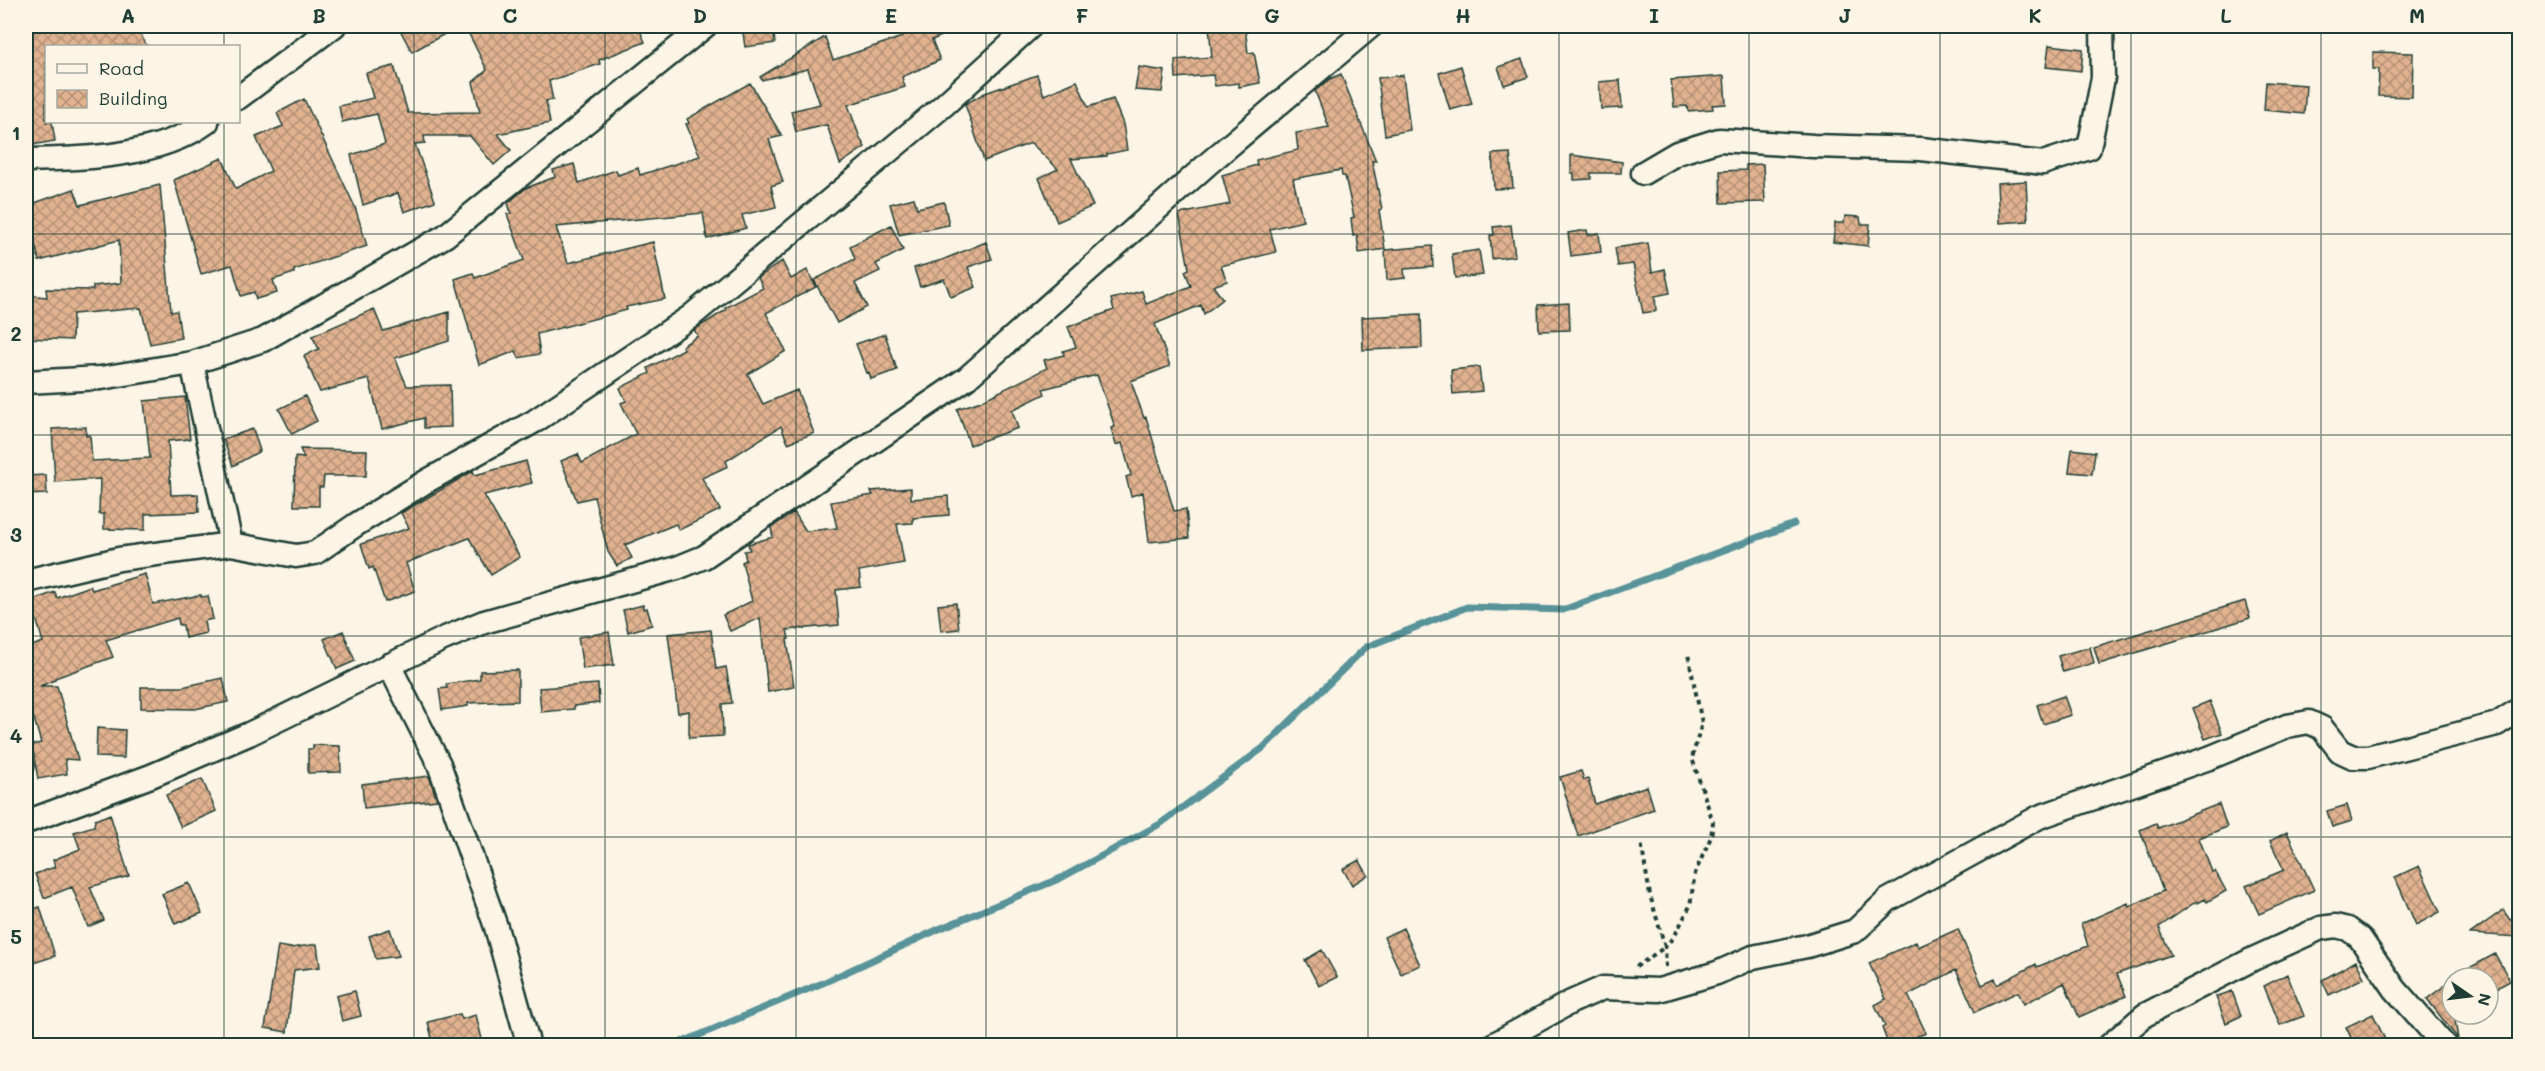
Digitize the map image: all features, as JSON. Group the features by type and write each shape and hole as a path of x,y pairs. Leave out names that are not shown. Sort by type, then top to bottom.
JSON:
{"street":[{"path":"240,96 334,26"},
{"path":"26,382 101,378 192,363 263,340 445,236 705,26"},
{"path":"26,581 119,559 231,544 296,556 315,553 427,481 535,421 690,317 944,105 1031,26"},
{"path":"26,822 151,776 249,734 443,639 484,622 676,568 704,557 967,378 1210,162 1371,26"},
{"path":"1643,173 1677,153 1719,140 1813,146 1921,149 2043,163 2089,148 2103,78 2102,26"},
{"path":"26,160 79,159 165,144 205,123"},
{"path":"192,363 231,544"},
{"path":"389,665 439,764 496,927 529,1046"},
{"path":"1491,1046 1571,1002 1603,988 1659,990 1717,973 1753,957 1807,946 1855,931 1888,900 2039,817 2209,758 2287,726 2309,722 2322,728 2340,751 2353,757 2368,757 2497,724 2520,709"},
{"path":"2106,1044 2145,1015 2244,964 2321,928 2336,926 2348,929 2360,938 2395,988 2445,1046"}],"path":[{"path":"1665,947 1675,935 1690,906 1695,873 1702,852 1711,837 1713,822 1692,758 1702,723 1688,654"},
{"path":"1641,842 1650,895 1665,947 1669,977 1677,985"}],"building":[{"path":"52,26 136,26 146,45 45,45 45,123 52,123 55,141 26,146 26,102 32,101 26,80 26,34"},
{"path":"398,26 459,26 412,52"},
{"path":"465,26 638,26 645,42 599,60 600,64 549,81 553,100 546,101 550,123 498,134 511,150 494,165 470,136 424,136 425,143 415,144 435,201 404,212 398,193 363,205 351,155 385,144 377,114 342,122 339,106 373,98 366,73 394,66 408,113 480,112 473,82 487,70"},
{"path":"742,26 773,26 775,43 745,47"},
{"path":"896,26 965,26 932,40 940,60 902,77 905,87 848,105 865,147 840,164 827,125 796,132 791,111 820,104 808,69 762,80 760,77 825,37 833,60 902,37"},
{"path":"1245,26 1248,53 1254,52 1260,83 1239,87 1239,83 1215,86 1213,75 1176,78 1175,60 1212,57 1209,27"},
{"path":"2049,45 2083,49 2081,71 2046,67"},
{"path":"2373,52 2413,53 2412,97 2378,96 2379,69 2373,69"},
{"path":"1522,59 1528,77 1504,85 1498,67"},
{"path":"1461,66 1472,104 1450,110 1439,73"},
{"path":"1139,67 1165,71 1162,92 1135,90"},
{"path":"1341,74 1376,161 1372,161 1382,209 1379,210 1385,249 1359,253 1357,235 1353,236 1351,218 1354,217 1345,176 1342,176 1341,170 1293,179 1303,221 1270,229 1276,252 1221,266 1227,281 1213,286 1223,299 1204,314 1201,305 1155,324 1170,366 1131,381 1144,418 1146,417 1174,511 1186,509 1189,538 1149,542 1143,492 1131,496 1126,477 1131,475 1122,443 1116,445 1111,428 1115,427 1097,375 1043,389 1045,394 1012,410 1018,428 970,445 957,409 981,401 1047,368 1044,360 1064,355 1063,351 1076,347 1068,327 1114,310 1111,299 1142,291 1146,304 1191,286 1185,271 1189,269 1179,214 1230,204 1222,175 1257,165 1256,160 1298,150 1296,133 1329,127 1315,91 1330,79"},
{"path":"1037,75 1044,95 1077,81 1088,107 1113,99 1123,124 1127,150 1107,154 1107,156 1071,159 1093,206 1057,222 1039,178 1058,169 1031,143 984,161 965,104 985,93"},
{"path":"1403,75 1410,130 1385,135 1378,78"},
{"path":"1724,76 1726,104 1712,105 1713,109 1688,111 1687,106 1674,107 1671,80"},
{"path":"1620,80 1622,108 1601,109 1599,82"},
{"path":"2266,82 2306,85 2304,114 2264,110"},
{"path":"750,83 782,136 769,139 783,182 771,186 776,207 742,215 746,228 707,239 703,213 556,227 568,263 653,242 665,299 626,307 627,310 537,334 540,354 519,358 516,351 479,365 455,279 473,273 475,278 524,260 507,214 511,213 508,203 526,188 555,177 553,170 574,164 579,183 616,170 618,175 638,168 640,175 700,156 686,124 689,123 687,119"},
{"path":"304,99 355,207 367,246 294,270 294,273 273,280 277,293 256,299 254,292 241,296 232,265 201,274 174,180 222,158 236,189 271,171 256,137 283,126 277,113"},
{"path":"1510,153 1513,188 1494,189 1492,154"},
{"path":"1571,155 1622,162 1621,173 1591,173 1591,179 1574,180 1574,173 1571,173"},
{"path":"1763,164 1765,202 1721,203 1720,171 1746,170 1746,165"},
{"path":"2026,181 2028,221 1999,223 1997,183"},
{"path":"160,185 171,312 177,311 181,338 150,344 141,308 73,314 72,340 26,338 26,295 47,297 46,289 93,290 93,286 121,283 119,240 39,261 32,231 26,233 26,206 74,189 80,205"},
{"path":"914,198 917,208 944,202 949,225 899,235 890,204"},
{"path":"1845,216 1860,217 1861,224 1870,224 1868,246 1833,242 1835,223 1844,223"},
{"path":"891,225 903,250 876,264 880,271 855,283 867,307 837,323 814,280 855,259 850,246"},
{"path":"1511,225 1515,256 1492,259 1490,235 1494,235 1493,227"},
{"path":"1587,230 1588,235 1599,233 1601,252 1571,256 1568,233"},
{"path":"986,242 992,259 968,267 976,287 951,297 944,279 920,287 914,268 942,260"},
{"path":"1648,243 1652,272 1665,269 1670,293 1655,296 1656,311 1643,313 1633,264 1618,266 1615,248"},
{"path":"1432,246 1433,267 1404,269 1405,278 1387,280 1385,250"},
{"path":"1479,250 1483,275 1455,278 1452,254"},
{"path":"782,261 791,279 807,270 816,287 766,313 786,351 748,374 763,404 797,390 814,433 788,443 781,426 726,461 728,466 702,478 720,510 679,530 676,524 625,545 632,558 617,566 608,552 594,497 577,501 561,461 578,454 582,463 636,434 621,403 626,401 620,388 650,373 648,368 684,349 682,346 698,336 694,330 726,310 725,308 763,288 758,278"},
{"path":"1569,303 1570,330 1539,331 1538,305"},
{"path":"374,309 383,331 449,312 449,341 395,358 407,386 450,385 451,427 424,428 424,418 382,429 369,379 320,392 304,356 319,349 312,336"},
{"path":"1421,314 1422,348 1363,350 1362,317"},
{"path":"885,334 897,370 871,379 856,344"},
{"path":"1479,367 1482,391 1453,394 1451,370"},
{"path":"305,396 317,421 292,434 279,409"},
{"path":"185,397 190,439 168,441 171,495 198,494 199,512 145,514 145,530 104,529 104,514 99,514 100,479 55,482 52,429 86,427 86,436 90,435 92,461 150,458 144,401"},
{"path":"253,429 260,451 233,466 223,439"},
{"path":"300,449 367,450 366,476 324,476 323,487 319,487 319,506 294,506 295,457 304,458"},
{"path":"2072,449 2095,452 2092,474 2069,472"},
{"path":"526,461 532,483 484,495 520,557 491,575 469,538 406,563 415,591 385,602 373,567 369,569 361,544 409,528 401,513 473,471 475,475"},
{"path":"46,475 47,494 26,495 26,476"},
{"path":"911,488 911,499 948,496 949,515 913,518 913,523 897,524 904,563 859,571 861,587 836,590 839,625 787,630 794,687 768,692 760,618 730,631 723,615 752,601 742,562 746,560 744,551 750,550 748,544 773,537 771,528 794,512 806,531 837,528 831,502 873,495 871,491"},
{"path":"145,574 153,604 201,595 201,597 208,596 213,619 204,621 206,633 185,638 183,625 179,625 178,618 106,640 113,657 55,678 40,686 57,686 78,760 65,759 67,774 38,779 32,745 41,743 26,691 26,648 43,642 31,601 55,592 57,598 90,586 92,590"},
{"path":"2245,601 2250,618 2099,664 2094,647"},
{"path":"956,603 959,629 941,631 938,605"},
{"path":"643,605 643,609 647,608 652,625 628,632 623,610"},
{"path":"711,630 716,669 726,667 732,703 722,704 723,736 689,738 689,711 678,713 668,634"},
{"path":"343,631 355,661 337,669 324,639"},
{"path":"609,632 614,665 583,669 578,637"},
{"path":"2090,647 2094,663 2063,672 2058,656"},
{"path":"518,670 518,701 468,703 468,706 442,710 439,689 447,688 446,684 480,679 480,671"},
{"path":"223,678 228,702 195,709 141,708 141,687 182,687"},
{"path":"598,684 599,703 574,706 574,709 541,712 539,688"},
{"path":"2064,696 2071,715 2043,724 2037,705"},
{"path":"2210,701 2222,733 2205,739 2193,708"},
{"path":"97,728 125,730 124,758 96,757"},
{"path":"313,745 340,746 341,772 308,773 308,749 313,749"},
{"path":"1581,771 1584,780 1588,779 1595,804 1647,786 1654,809 1578,836 1560,777"},
{"path":"429,776 437,800 364,808 362,784"},
{"path":"202,779 216,811 181,827 166,795"},
{"path":"2219,804 2227,827 2199,838 2212,872 2215,871 2226,891 2207,902 2205,899 2198,903 2197,901 2159,927 2171,955 2117,974 2126,996 2079,1017 2064,983 2024,1004 2018,992 1975,1012 1956,970 1908,995 1926,1033 1916,1037 1921,1046 1889,1046 1882,1028 1885,1026 1875,1005 1886,999 1869,963 1916,942 1918,947 1958,929 1982,985 1995,979 1997,985 2036,964 2037,967 2088,946 2081,924 2128,903 2129,907 2163,891 2140,830 2156,823 2158,828"},
{"path":"2347,805 2352,821 2332,827 2327,811"},
{"path":"110,814 129,876 90,887 104,920 88,927 72,887 44,898 35,874 55,867 53,860 80,849 74,832 94,826 95,820"},
{"path":"2287,832 2314,890 2259,914 2246,886 2284,870 2270,841"},
{"path":"1359,860 1368,875 1352,885 1343,869"},
{"path":"2419,866 2440,912 2416,925 2395,877"},
{"path":"189,883 202,913 175,924 162,894"},
{"path":"40,907 55,956 33,963 26,937 26,911"},
{"path":"2503,910 2510,920 2520,920 2520,937 2470,934"},
{"path":"1403,928 1420,965 1401,974 1384,937"},
{"path":"390,929 399,956 376,959 369,936"},
{"path":"317,944 320,967 294,970 287,1032 265,1028 278,946 291,948"},
{"path":"1322,950 1337,977 1319,986 1305,960"},
{"path":"2495,954 2510,981 2500,986 2500,966 2473,966"},
{"path":"2356,961 2364,978 2329,995 2322,980"},
{"path":"2287,974 2304,1016 2280,1025 2264,986"},
{"path":"2440,989 2440,1016 2427,999"},
{"path":"355,991 361,1016 342,1021 336,996"},
{"path":"2232,991 2241,1016 2226,1023 2216,997"},
{"path":"460,1014 462,1019 476,1015 483,1043 474,1046 434,1046 428,1022"},
{"path":"2373,1014 2388,1046 2355,1046 2346,1027"},
{"path":"2448,1026 2456,1026 2458,1039"}],"waterway":[{"path":"669,1046 825,982 939,929 1061,878 1160,824 1263,748 1366,647 1467,607 1563,610 1794,524"}]}
